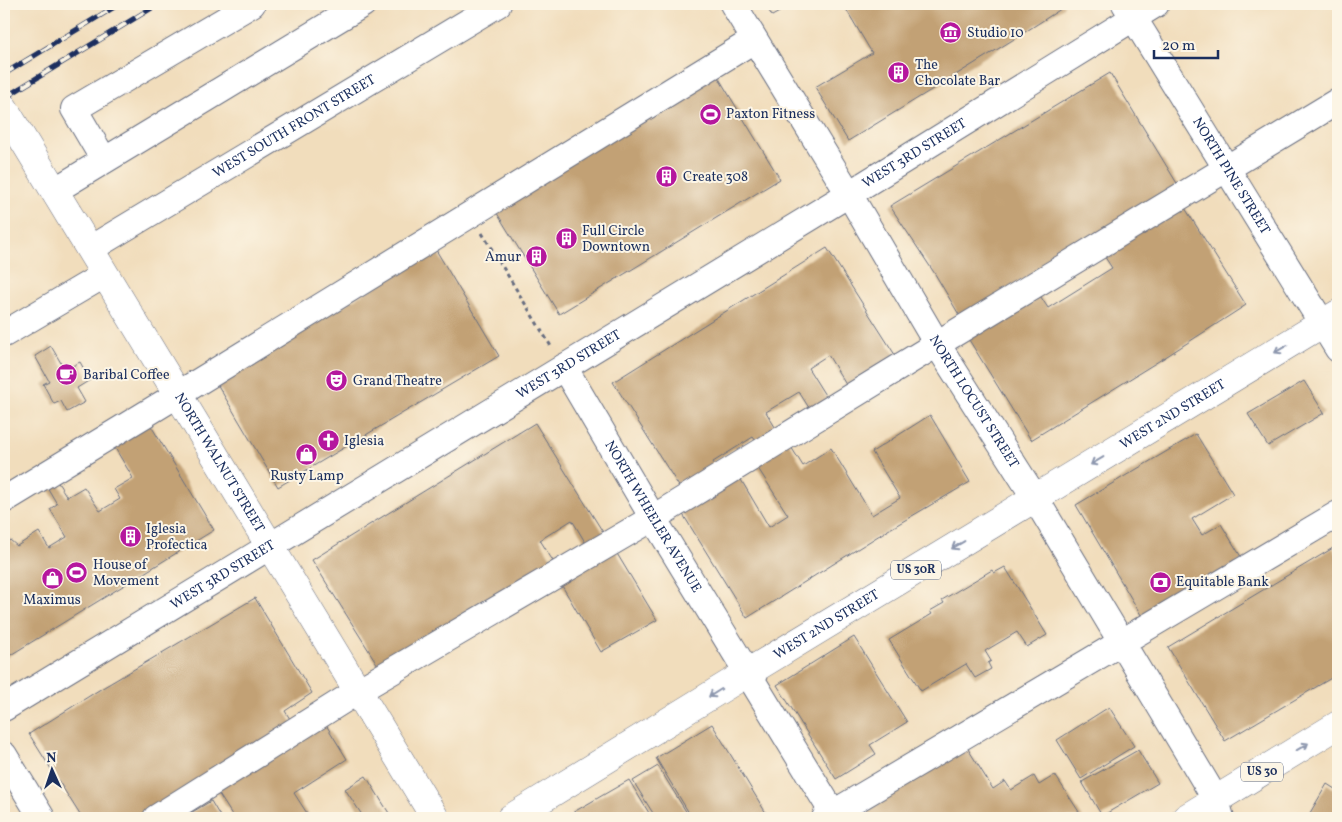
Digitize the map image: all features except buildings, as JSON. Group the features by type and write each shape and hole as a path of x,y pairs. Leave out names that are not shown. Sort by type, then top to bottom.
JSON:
{"main road":[{"name":"NORTH WALNUT STREET","path":"4,108 435,818"},
{"name":"WEST 2ND STREET","path":"511,818 1330,319"},
{"name":"US 30","path":"1186,818 1219,809 1338,725"}],"street":[{"path":"104,160 74,109 252,4"},
{"path":"54,191 363,4"},
{"name":"WEST SOUTH FRONT STREET","path":"90,249 498,4"},
{"name":"NORTH LOCUST STREET","path":"733,4 849,194 937,344 1035,498 1219,809"},
{"name":"WEST 3RD STREET","path":"4,708 849,194 1129,10 1156,4"},
{"name":"NORTH PINE STREET","path":"1129,10 1228,168 1330,319 1338,348"},
{"path":"4,500 754,40"},
{"path":"156,818 358,691 653,518 1338,101"},
{"path":"4,334 104,275"},
{"name":"NORTH WHEELER AVENUE","path":"564,368 831,817"},
{"path":"831,817 1338,514"},
{"path":"4,755 42,818"}],"path":[{"path":"471,214 564,368"}],"railway":[{"path":"4,74 119,4"},
{"path":"4,98 158,4"}],"place":[{"name":"Studio 10","path":"951,33"},
{"name":"The Chocolate Bar","path":"899,73"},
{"name":"Paxton Fitness","path":"710,114"},
{"name":"Create 308","path":"667,177"},
{"name":"Full Circle Downtown","path":"566,239"},
{"name":"Amur","path":"537,257"},
{"name":"Baribal Coffee","path":"67,375"},
{"name":"Grand Theatre","path":"337,381"},
{"name":"Iglesia","path":"328,441"},
{"name":"Rusty Lamp","path":"307,454"},
{"name":"Iglesia Profectica","path":"130,537"},
{"name":"House of Movement","path":"77,573"},
{"name":"Maximus","path":"52,578"},
{"name":"Equitable Bank","path":"1160,582"}]}
